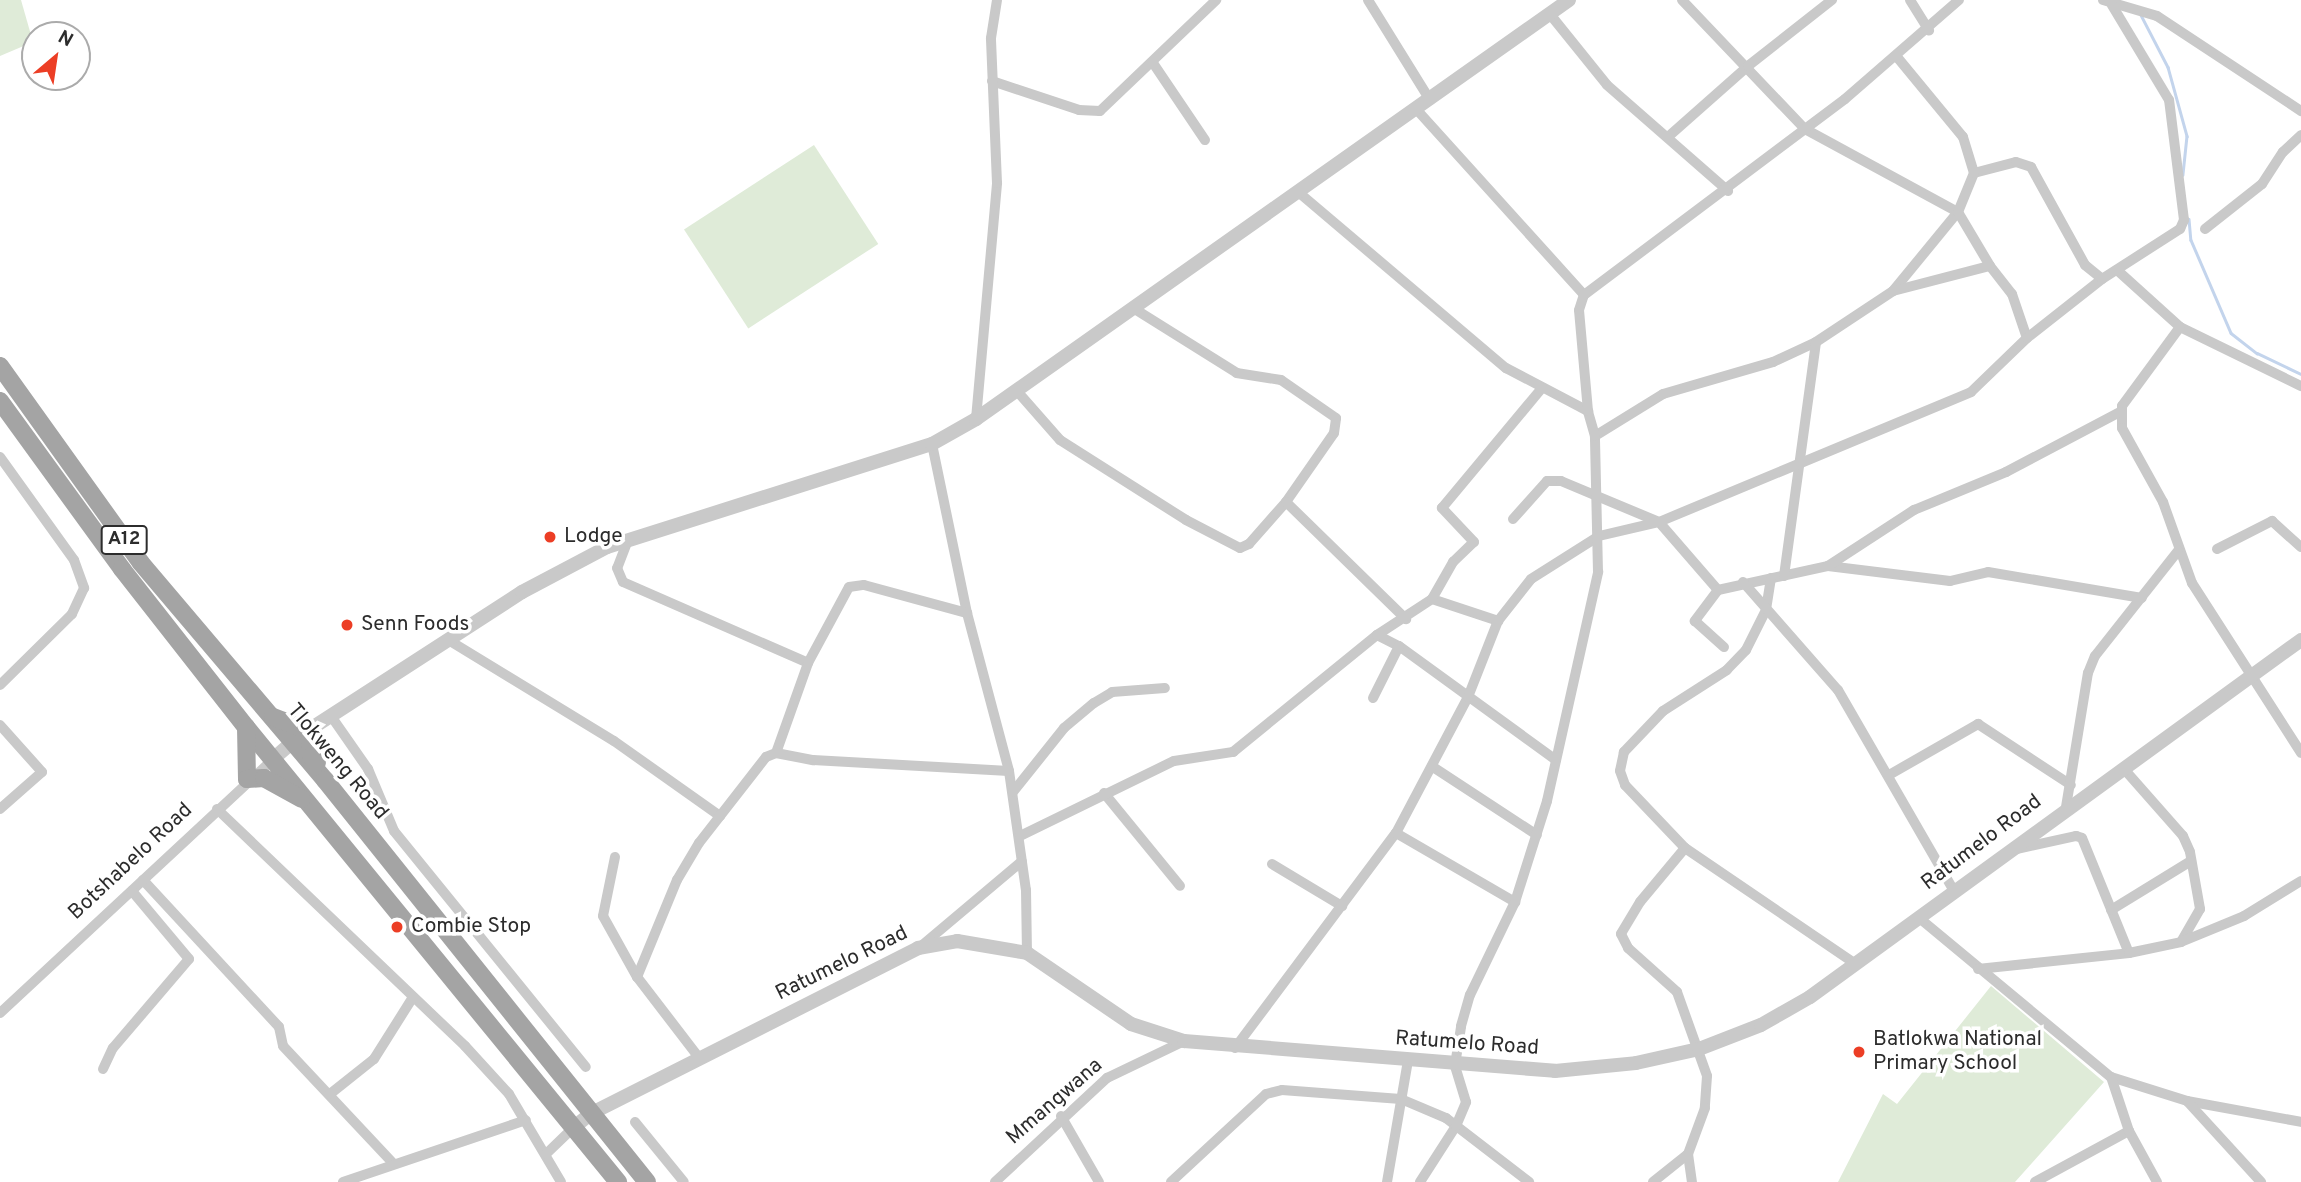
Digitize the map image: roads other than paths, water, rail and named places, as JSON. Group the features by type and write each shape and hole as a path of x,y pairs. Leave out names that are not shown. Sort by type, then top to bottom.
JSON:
{"main road":[{"name":"Tlokweng Road","path":"0,366 141,563 290,742 325,780 647,1182"},
{"name":"A12","path":"0,401 122,569 246,727 309,800 618,1182"},
{"path":"261,705 276,720 309,731 311,756 325,780"},
{"path":"246,727 247,779 264,778 296,798 309,800"}],"street":[{"path":"976,419 997,183 992,81 997,0"},
{"path":"992,81 1088,113 1105,108 1216,0"},
{"path":"1368,0 1430,100"},
{"name":"Botshabelo Road","path":"0,1013 132,891 247,779 290,742 522,592 628,540 932,444 1017,391 1569,0"},
{"path":"1682,0 1748,66 1805,129 1958,212 1990,266 2012,295 2027,338"},
{"path":"1669,136 1748,66 1832,0"},
{"path":"1910,0 1929,30"},
{"path":"1420,1182 1457,1126 1466,1099 1455,1065 1470,995 1515,902 1537,835 1598,572 1595,436 1588,411 1579,310 1584,295 1728,191 1898,57 1959,0"},
{"path":"2107,3 2135,6 2157,16 2301,111"},
{"path":"1235,1048 1396,833 1468,697 1498,621 1531,579 1599,536 1659,522 1971,392 2027,338 2102,279 2178,232 2184,220 2169,100 2107,3"},
{"path":"1549,13 1600,77 1728,191"},
{"path":"1595,436 1663,394 1773,362 1816,342 1893,291 1958,212 1974,173 1963,137 1898,57"},
{"path":"1153,63 1205,140"},
{"path":"1417,110 1584,295"},
{"path":"2205,229 2262,184 2283,152 2301,135"},
{"path":"1974,173 2015,162 2031,167 2085,265 2102,279"},
{"path":"1297,191 1506,368 1588,411"},
{"path":"1893,291 1990,266"},
{"path":"2117,270 2180,327 2301,386"},
{"path":"1017,391 1060,440 1186,520 1241,548 1249,544 1286,502 1334,433 1334,415 1281,380 1237,373 1133,308"},
{"path":"1828,566 1914,510 2006,472 2120,412 2180,327"},
{"path":"1784,576 1802,462 1816,342"},
{"path":"1020,836 1174,761 1233,752 1377,635 1406,619 1432,599 1453,562 1474,542 1442,508 1542,388"},
{"path":"2120,412 2122,428 2163,502 2178,551 2192,583 2301,752"},
{"path":"932,444 967,613 1013,792 1023,861 1027,953"},
{"path":"0,457 74,560 84,588 72,614 0,685"},
{"path":"1513,519 1547,481 1561,481 1598,494 1659,522 1718,590"},
{"path":"1286,502 1406,619"},
{"path":"2217,549 2272,522 2301,547"},
{"path":"628,540 617,568 623,582 808,663"},
{"path":"2066,807 2088,673 2095,656 2178,551"},
{"path":"1724,647 1695,621 1718,590 1743,582 1828,566 1950,581 1988,572 2142,598"},
{"path":"1772,578 1766,610 1754,638 1727,670 1663,711 1620,761 1625,785 1685,848 1856,964"},
{"path":"1743,582 1838,690 1954,891"},
{"path":"776,753 808,663 853,584 967,613"},
{"path":"1432,599 1498,621"},
{"path":"1377,635 1399,646 1556,760"},
{"path":"450,640 614,741 720,816"},
{"name":"Ratumelo Road","path":"573,1128 590,1114 918,948 978,942 1027,953 1131,1024 1184,1041 1235,1048 1555,1071 1636,1063 1699,1049 1761,1026 1856,964 2066,807 2124,769 2301,640"},
{"path":"1373,698 1399,646"},
{"path":"1013,792 1064,728 1111,692 1165,688"},
{"path":"331,716 368,769 394,831 586,1067"},
{"path":"1889,775 1978,724 2071,785"},
{"path":"0,725 42,772 0,809"},
{"path":"637,977 677,880 720,816 765,757 776,753 813,760 1009,771"},
{"path":"1433,767 1537,835"},
{"path":"2124,769 2183,836 2191,861 2200,909 2181,942"},
{"path":"1104,793 1180,886"},
{"path":"217,809 465,1046 526,1119 561,1182"},
{"path":"1396,833 1515,902"},
{"path":"2011,850 2080,836 2129,953"},
{"path":"1685,848 1640,902 1621,934 1628,947 1677,992 1699,1049 1709,1086 1688,1154 1692,1182"},
{"path":"615,857 603,916 637,977 700,1059"},
{"path":"918,948 1023,861"},
{"path":"2112,910 2191,861"},
{"path":"1272,864 1342,906"},
{"path":"143,880 279,1027 283,1046 394,1164"},
{"path":"1979,969 2129,953 2181,942 2244,916 2301,881"},
{"path":"103,1069 113,1048 189,959 132,891"},
{"path":"1918,917 2111,1077 2187,1101 2301,1122"},
{"path":"330,1094 374,1059 413,997"},
{"name":"Mmangwana","path":"995,1182 1061,1116 1107,1079 1184,1041"},
{"path":"1387,1182 1408,1060"},
{"path":"2111,1077 2129,1131 2157,1182"},
{"path":"1171,1182 1273,1091 1320,1090 1401,1099 1457,1126 1529,1182"},
{"path":"2187,1101 2261,1182"},
{"path":"1061,1116 1099,1182"},
{"path":"343,1182 368,1178 394,1164 526,1119"},
{"path":"635,1122 684,1182"},
{"path":"546,1154 573,1128"},
{"path":"2036,1182 2129,1131"},
{"path":"1653,1182 1688,1154"}],"waterway":[{"path":"2141,15 2168,67 2187,136 2183,175"},
{"path":"2189,219 2191,240 2231,333 2257,353 2301,374"}],"place":[{"name":"Lodge","path":"550,537"},
{"name":"Senn Foods","path":"347,625"},
{"name":"Combie Stop","path":"397,927"},
{"name":"Batlokwa National Primary School","path":"1859,1052"}]}
